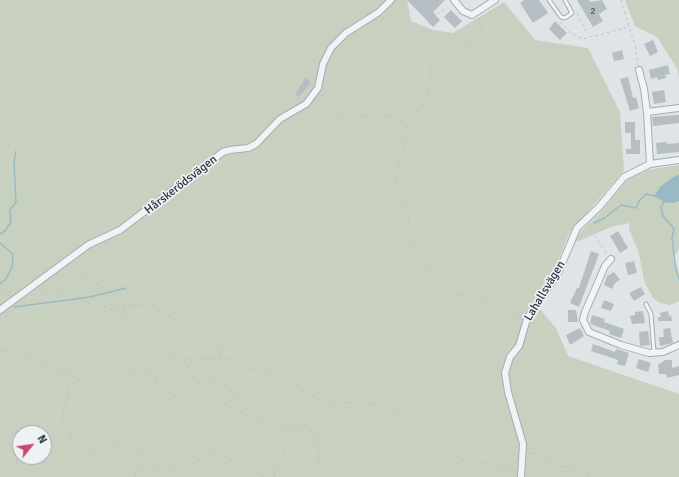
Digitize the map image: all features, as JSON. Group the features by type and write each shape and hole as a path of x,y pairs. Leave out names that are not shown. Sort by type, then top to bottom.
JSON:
{"street":[{"path":"314,96 318,88 327,55 331,48 346,33 379,12 391,0"},
{"path":"454,0 463,11 469,14 476,14 495,0"},
{"path":"639,70 644,89 647,112 650,164"},
{"name":"Hårskerödsvägen","path":"0,310 74,257 88,245 120,230 223,152 248,148 256,144 280,118 306,104 314,96"},
{"path":"647,112 679,108"},
{"name":"Lahallsvägen","path":"522,477 524,453 505,373 510,357 519,346 525,323 558,273 574,233 584,220 599,207 624,177 650,164 679,160"},
{"path":"611,259 605,266 585,312 583,320 589,332 640,352 654,354 672,349 679,345"}],"lane":[{"path":"549,0 561,17 565,18 572,13 566,0"},
{"path":"646,304 651,314 654,354"}],"path":[{"path":"424,0 438,14 445,9"},
{"path":"621,0 636,49 639,70"},
{"path":"575,11 586,32"},
{"path":"401,122 421,108 428,97 431,66 442,54 454,46 466,46 477,39 482,31 476,14"},
{"path":"557,17 571,34 583,39 629,27"},
{"path":"314,96 334,112 357,116 399,117 406,131 404,149 399,160 395,184 408,217 412,242 421,258 441,285 455,294 497,304 510,310 525,323"},
{"path":"584,220 611,259"},
{"path":"74,257 86,278 110,292 133,321 163,349 169,354 177,355 183,360 197,382 216,394 222,403 240,412 276,425 296,428 302,426 332,405 343,402 374,404 400,411 428,423 439,432 459,459 512,470 522,469"},
{"path":"37,283 40,289 45,292 54,293 68,288 94,307 103,306 133,321"},
{"path":"0,290 15,299"},
{"path":"111,309 138,304 150,304 193,330 215,340 223,350 211,373 211,380 228,387 251,416"},
{"path":"0,349 35,359 70,374 81,382 98,385 112,375 120,376 145,369 157,377 156,383 174,396 187,399 195,408 202,426 214,430 245,447 267,477"},
{"path":"183,360 220,358 232,360 249,368 268,370 287,380 309,395 332,405"},
{"path":"70,374 68,391 62,413 63,421 70,431 73,443 78,448 92,452 104,448 114,442 124,440 135,447 143,461 151,468 162,471 195,462 210,453 218,452 250,473 267,477"},
{"path":"302,426 313,432 319,449 318,467 310,477"},
{"path":"274,477 286,447 296,428"},
{"path":"0,436 13,448 21,477"},
{"path":"524,453 539,454 560,467 578,466 589,477"},
{"path":"135,477 143,461"}],"green space":[{"path":"0,0 407,0 411,21 433,30 453,33 504,2 535,40 588,48 620,112 624,171 570,232 553,273 533,301 556,328 568,356 679,394 679,477 0,477"},
{"path":"625,0 679,0 679,77 677,68 657,37 635,26"},
{"path":"679,165 679,250 673,256 679,282 679,301 670,305 660,303 653,298 644,281 639,253 629,229 629,223 611,227 574,243 579,233 598,215 627,180 647,170"}],"water":[{"path":"679,175 679,201 674,203 664,202 654,196 660,187 673,177"}],"building":[{"path":"407,0 445,0 433,12 440,20 433,27"},
{"path":"524,0 539,0 548,13 533,23 520,3"},
{"path":"577,0 589,0 590,2 602,0 607,9 599,14 603,21 593,27"},
{"path":"451,10 462,21 455,28 444,17"},
{"path":"555,21 567,33 560,40 549,29"},
{"path":"653,40 658,52 650,56 644,44"},
{"path":"622,50 624,59 614,61 612,53"},
{"path":"668,65 670,74 665,75 666,78 658,80 657,77 651,79 649,70"},
{"path":"306,77 311,82 299,97 295,94"},
{"path":"628,77 633,98 636,97 639,108 630,111 620,79"},
{"path":"664,90 666,102 654,104 652,92"},
{"path":"679,115 679,123 653,126 652,117"},
{"path":"625,122 635,122 635,140 640,140 640,154 626,154 626,149 631,149 631,133 625,133"},
{"path":"667,142 667,144 679,143 679,152 657,154 656,143"},
{"path":"618,231 628,248 620,253 610,236"},
{"path":"591,251 599,254 579,307 570,303 577,288 579,288"},
{"path":"634,261 637,273 628,275 625,263"},
{"path":"614,272 620,280 615,283 612,289 604,285 607,276"},
{"path":"641,287 645,294 634,301 629,293"},
{"path":"604,300 614,304 611,311 601,308"},
{"path":"568,310 576,310 578,322 568,322"},
{"path":"643,311 645,323 632,324 630,316 635,315 635,312"},
{"path":"668,311 669,316 671,315 672,321 658,321 658,317 661,317 660,313"},
{"path":"592,315 605,319 604,322 624,329 621,338 609,334 610,331 590,324 592,323 590,323"},
{"path":"580,328 584,336 570,345 566,335"},
{"path":"670,328 673,343 660,346 659,337 664,337 663,329"},
{"path":"648,331 650,345 640,346 639,332"},
{"path":"593,344 615,352 616,349 629,353 625,366 617,364 618,360 591,351"},
{"path":"639,359 651,363 648,372 636,368"},
{"path":"665,360 672,360 672,368 679,366 679,375 667,378 666,374 659,374 658,365"}],"waterway":[{"path":"0,234 5,231 11,222 10,210 16,202 14,163 16,151"},
{"path":"594,223 603,219 621,205 636,208 639,201 646,194 654,196"},
{"path":"664,202 661,207 663,216 674,229 672,238 679,280"},
{"path":"0,243 13,254 12,267 6,279 0,284"},
{"path":"14,307 90,297 126,288"}]}
